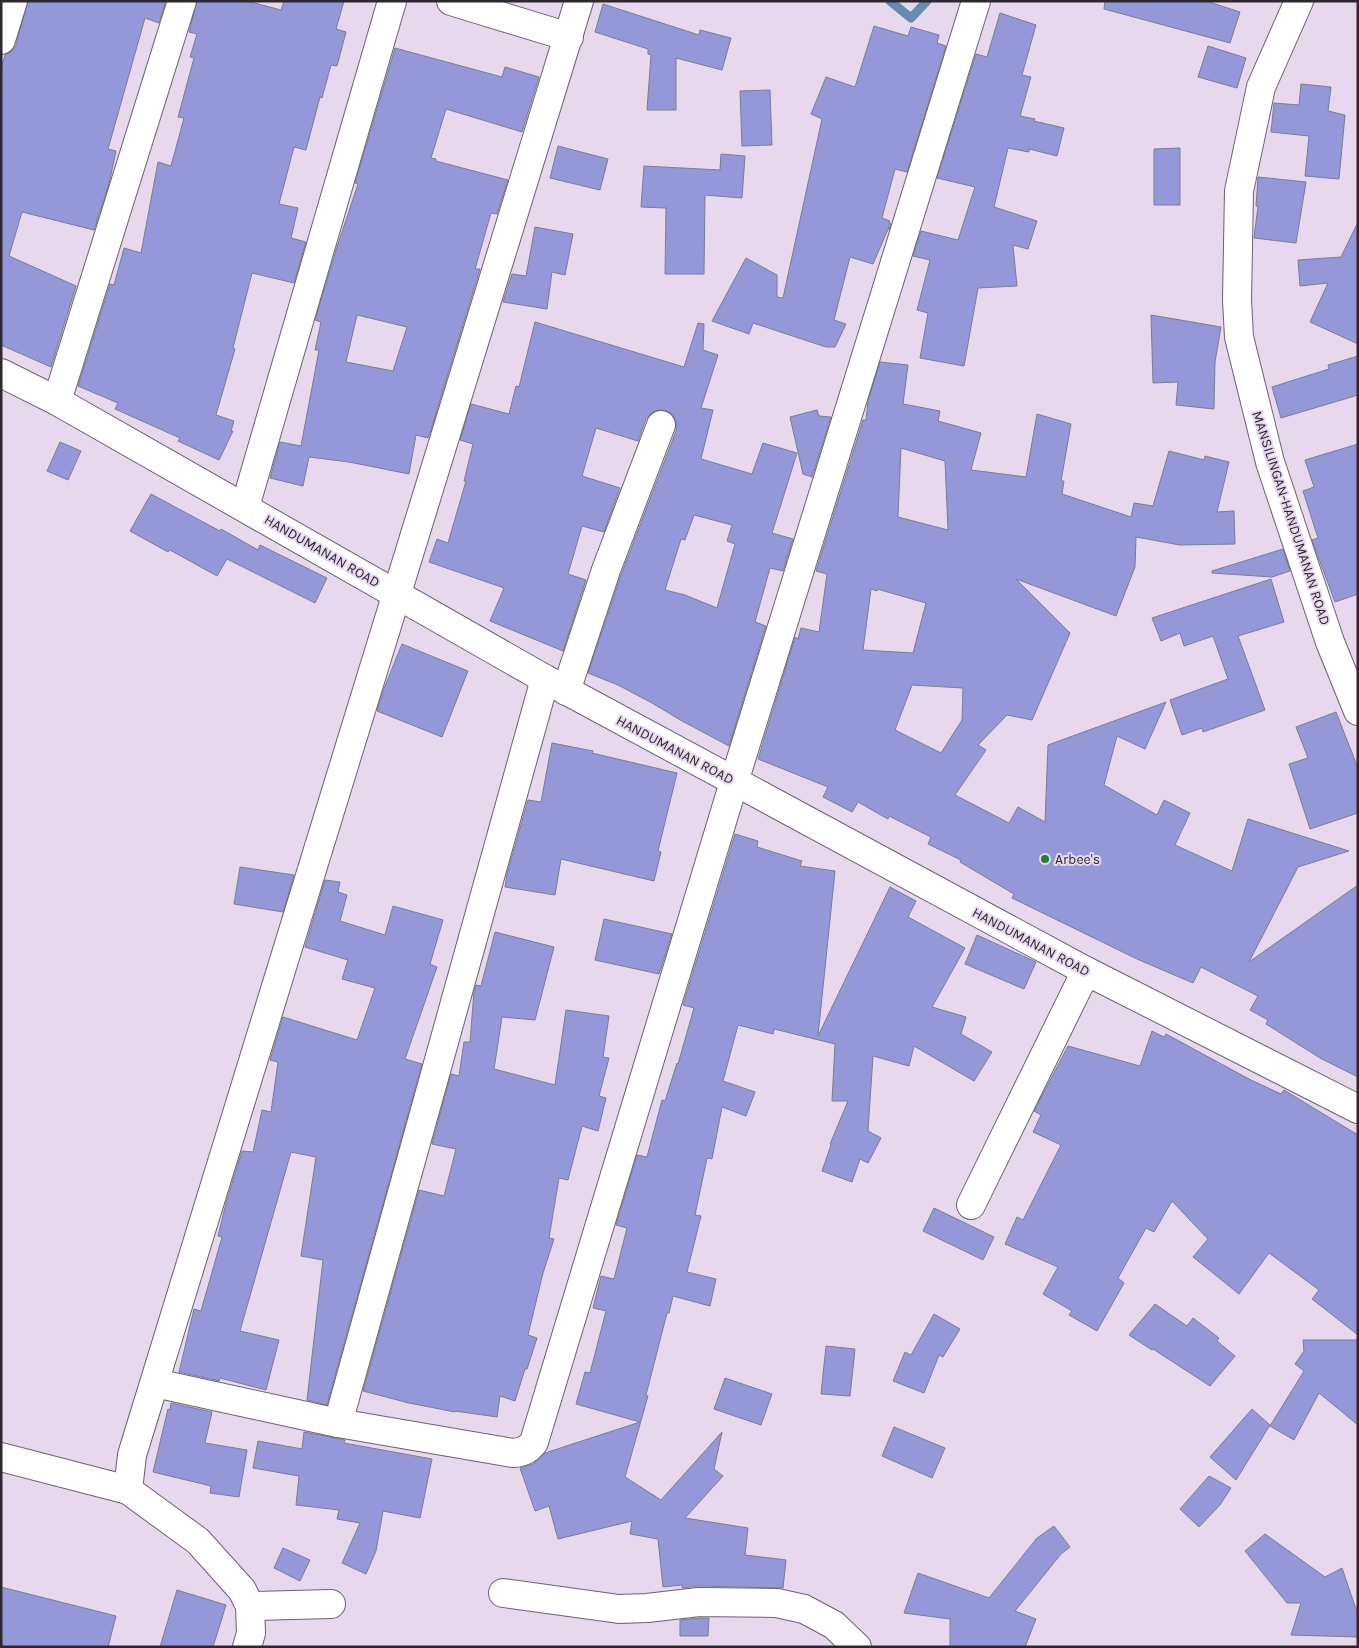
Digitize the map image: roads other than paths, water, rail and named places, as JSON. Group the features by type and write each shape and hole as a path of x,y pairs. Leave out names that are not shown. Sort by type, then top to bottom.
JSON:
{"street":[{"path":"1,40 13,1"},
{"path":"57,401 182,1"},
{"path":"245,507 392,1"},
{"path":"451,1 569,37"},
{"path":"128,1490 132,1455 579,1"},
{"path":"154,1383 338,1423 513,1453 521,1453 534,1442 734,782 976,1"},
{"name":"MANSILINGAN-HANDUMANAN ROAD","path":"1299,1 1261,87 1239,191 1237,300 1239,338 1273,472 1330,642 1358,711"},
{"name":"HANDUMANAN ROAD","path":"1,373 57,401 555,685 1086,971 1358,1109"},
{"path":"338,1423 555,685 606,570 661,425"},
{"path":"971,1205 1086,971"},
{"path":"1,1457 128,1490 198,1541 242,1590 250,1606 251,1633 247,1647"},
{"path":"503,1593 619,1609 699,1602 777,1603 804,1609 834,1625 857,1647"},
{"path":"250,1606 331,1604"}],"waterway":[{"path":"890,1 911,18 927,1"}],"place":[{"name":"Arbee's","path":"1045,859"}]}
